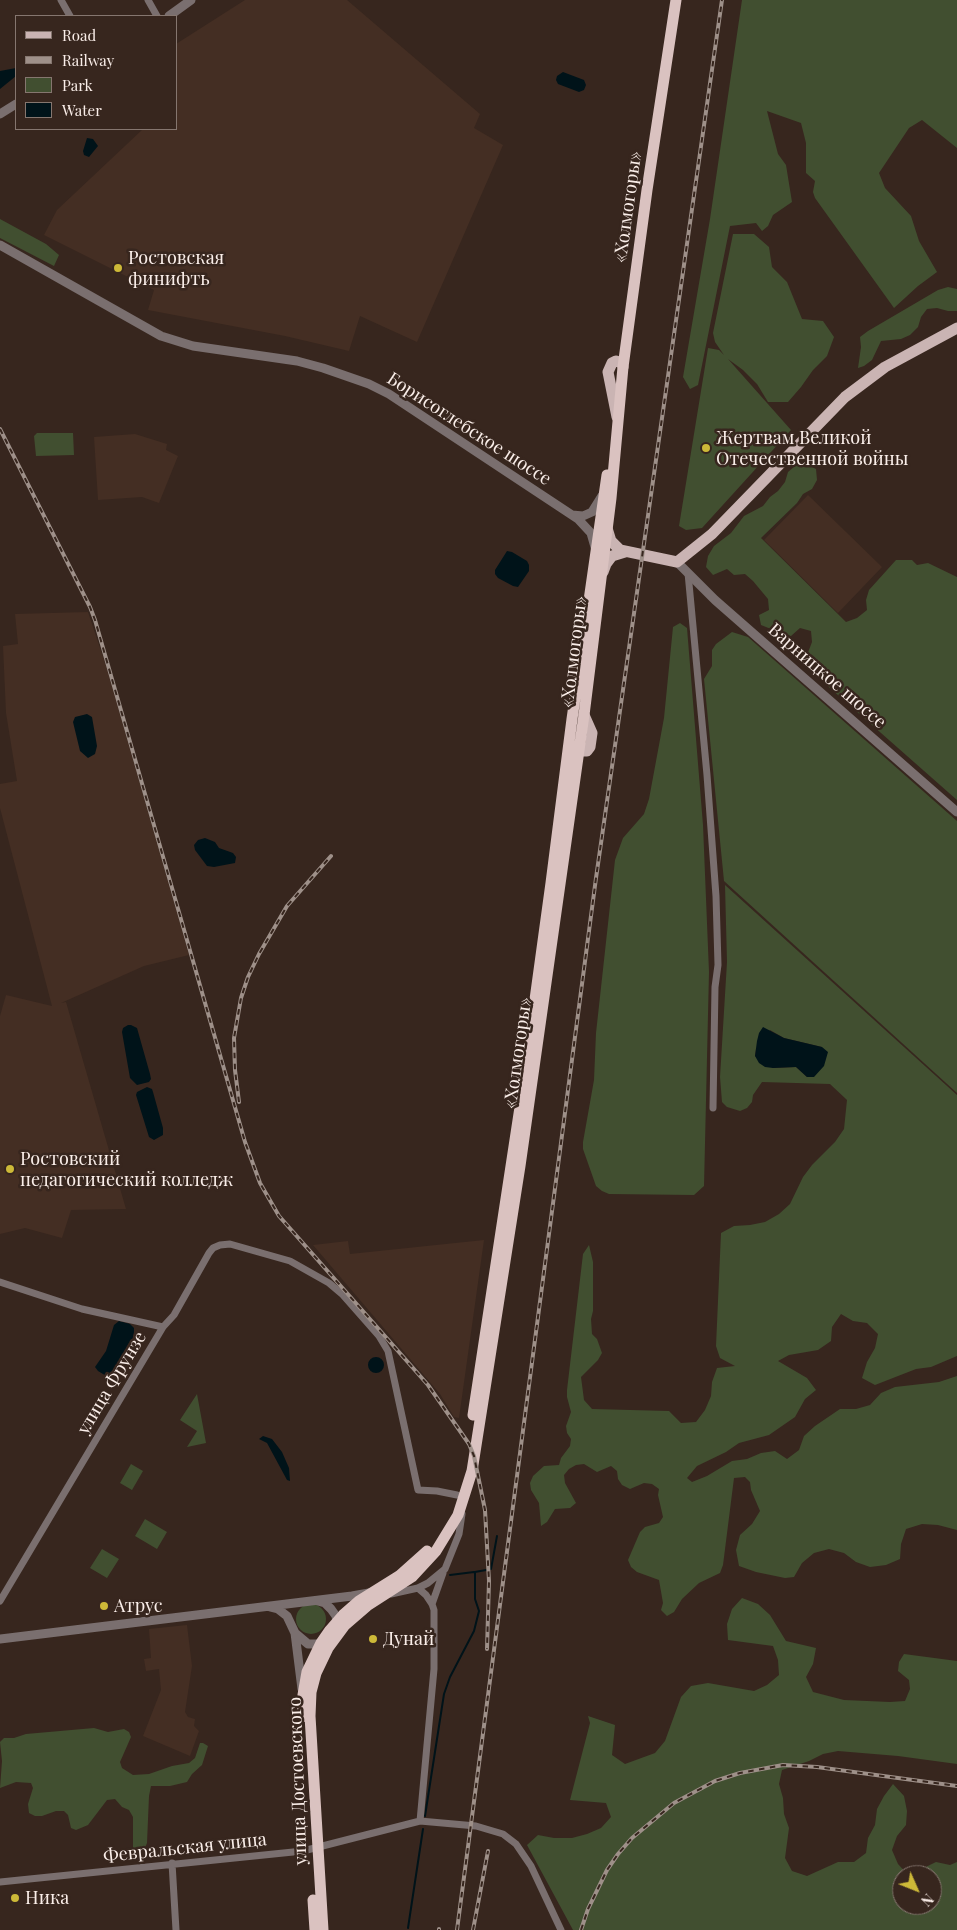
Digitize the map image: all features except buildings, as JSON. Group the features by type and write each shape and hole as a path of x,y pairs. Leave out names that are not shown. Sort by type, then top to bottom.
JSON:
{"highway":[{"name":"«Холмогоры»","path":"573,748 584,715 607,528 623,367 647,190 676,0"},
{"name":"«Холмогоры»","path":"337,1622 359,1601 407,1581 429,1560 454,1525 461,1496 472,1470 520,1166 603,493 618,420"},
{"name":"«Холмогоры»","path":"336,1636 357,1613 380,1593"},
{"path":"321,1643 337,1622"},
{"name":"улица Достоевского","path":"315,1930 310,1703 319,1666 336,1636"},
{"name":"улица Достоевского","path":"321,1643 310,1666 303,1695 302,1716 323,1930"}],"main road":[{"path":"601,576 610,558 615,554 625,552 677,562 712,534 845,397 885,367 957,328"},
{"path":"607,528 613,543 625,552"}],"street":[{"path":"61,0 69,15"},
{"path":"148,0 156,15"},
{"path":"169,15 191,0"},
{"path":"0,114 15,105"},
{"name":"Борисоглебское шоссе","path":"0,245 161,336 193,346 297,361 369,384 407,405 572,515 589,529 593,536 596,551"},
{"path":"572,515 581,516 592,512 603,493"},
{"name":"Варницкое шоссе","path":"677,562 716,600 957,812"},
{"path":"688,573 716,896 718,965 713,1108"},
{"path":"163,1326 174,1315 209,1253 213,1248 220,1245 230,1244 290,1261 329,1283 342,1294 379,1336 388,1351 418,1490 437,1491 461,1496 459,1534 432,1604"},
{"name":"улица Фрунзе","path":"0,1282 82,1309 163,1326 0,1601"},
{"path":"0,1639 418,1588 428,1583 445,1569"},
{"path":"418,1588 432,1604 434,1610 434,1669 420,1821"},
{"path":"270,1606 287,1616 294,1629 308,1644 321,1643 336,1636 337,1622 331,1608 325,1603 316,1600"},
{"path":"303,1602 294,1608 291,1616 303,1695"},
{"name":"Февральская улица","path":"0,1882 303,1851 420,1821 476,1826 503,1834 516,1844 531,1866 561,1930"},
{"path":"172,1863 176,1930"}],"shaded area":[{"path":"245,0 347,0 480,114 474,128 503,145 417,342 360,316 349,351 285,336 148,310 154,290 44,235 57,210 142,130 178,130 178,43"},
{"path":"135,434 167,444 166,450 178,456 159,503 142,497 98,500 94,437"},
{"path":"808,495 882,567 838,613 764,540"},
{"path":"88,612 107,669 189,955 144,966 61,1003 66,1002 126,1209 71,1210 62,1238 25,1228 0,1234 0,1016 6,995 52,1006 0,808 0,784 17,781 6,713 3,646 18,644 15,614"},
{"path":"484,1240 459,1418 454,1417 440,1394 313,1245 348,1241 350,1254"},
{"path":"187,1625 192,1666 185,1712 188,1717 195,1719 194,1726 199,1731 190,1756 143,1736 161,1690 159,1669 146,1671 144,1659 151,1658 149,1629"}],"green space":[{"path":"742,0 957,0 957,148 922,120 909,128 879,173 885,188 911,216 919,241 937,272 894,308 815,198 813,192 815,181 806,173 806,143 801,123 767,111 778,154 786,165 792,202 773,215 768,226 762,231 756,223 730,226 698,385 690,389 683,377 710,219"},
{"path":"0,219 46,244 59,255 54,266 0,238"},
{"path":"733,234 754,234 769,247 772,267 787,282 802,319 823,321 834,337 827,356 813,370 788,402 768,402 757,384 728,359 791,430 702,528 686,530 679,526 708,348 719,350 724,355 715,342 713,333"},
{"path":"948,287 957,289 957,311 937,308 927,309 921,317 918,327 910,335 901,339 881,341 872,360 858,368 861,347 860,337 938,290"},
{"path":"37,433 73,433 74,455 36,456 34,436"},
{"path":"806,464 816,469 817,480 812,489 803,494 797,503 761,538 846,622 857,618 867,610 866,600 869,590 896,560 912,560 917,565 928,563 957,577 957,800 805,666 804,663 812,642 811,631 800,628 791,636 780,635 761,625 759,615 769,610 768,599 753,581 745,574 734,575 727,569 713,575 706,567 708,556 714,546 731,533 744,516 763,506 778,491 785,482 788,472 795,466"},
{"path":"680,623 687,628 703,825 709,972 704,1186 694,1195 609,1194 596,1186 583,1149 583,1142 594,1080 596,1033 615,860 623,838 644,814 649,799 664,718 673,627"},
{"path":"732,632 748,637 957,821 957,1093 724,881 704,679 712,666 712,650 716,644"},
{"path":"725,885 957,1095 957,1356 931,1367 916,1369 875,1385 862,1378 867,1362 875,1348 878,1334 867,1323 853,1321 841,1314 832,1327 831,1341 818,1350 789,1355 778,1361 807,1378 816,1390 805,1399 795,1417 769,1435 739,1443 726,1452 697,1466 687,1478 692,1482 707,1476 732,1461 747,1459 761,1453 775,1451 787,1459 799,1450 804,1436 840,1409 856,1409 870,1405 881,1393 895,1387 939,1382 957,1376 957,1530 938,1525 922,1524 906,1529 901,1544 900,1559 886,1565 870,1567 856,1562 844,1553 829,1549 814,1553 802,1563 794,1577 785,1578 756,1572 739,1566 736,1550 740,1535 752,1524 760,1511 751,1490 750,1482 745,1477 734,1478 723,1565 720,1573 699,1583 682,1599 674,1612 667,1616 661,1610 663,1603 659,1580 637,1572 631,1567 628,1560 640,1532 645,1527 659,1523 663,1517 658,1495 659,1489 652,1484 644,1483 630,1489 622,1485 618,1479 617,1471 611,1466 597,1472 584,1464 576,1465 564,1475 565,1483 576,1503 570,1508 555,1509 547,1522 541,1526 539,1503 531,1490 530,1483 533,1476 544,1466 559,1465 561,1458 570,1446 571,1439 567,1433 566,1426 571,1412 567,1390 583,1254 589,1245 593,1262 592,1334 597,1339 602,1353 598,1360 581,1377 584,1400 592,1409 669,1411 681,1423 696,1422 705,1410 711,1396 712,1382 717,1368 735,1366 720,1358 716,1346 721,1233 734,1226 765,1222 779,1214 790,1204 803,1177 812,1165 835,1142 844,1129 847,1100 830,1084 762,1082 747,1108 740,1111 727,1107 722,1102 720,1077 727,962","holes":["770,1030 784,1038 822,1047 807,1077 796,1067 773,1068 755,1056 756,1049"]},
{"path":"197,1394 206,1443 187,1447 197,1431 180,1420"},
{"path":"131,1464 143,1471 132,1490 120,1483"},
{"path":"145,1519 167,1532 157,1549 135,1536"},
{"path":"102,1549 119,1559 107,1578 90,1568"},
{"path":"742,1598 758,1604 770,1615 786,1641 816,1648 813,1664 806,1677 813,1692 844,1700 905,1701 910,1689 909,1680 898,1671 899,1662 904,1654 957,1661 957,1764 898,1756 838,1751 823,1754 782,1770 779,1784 783,1798 784,1814 789,1828 785,1858 792,1871 807,1876 838,1862 854,1862 866,1853 868,1838 875,1825 877,1809 893,1784 904,1796 907,1811 906,1825 897,1836 892,1850 899,1865 892,1865 892,1915 942,1915 942,1865 930,1865 936,1862 950,1865 957,1862 957,1930 573,1930 527,1845 538,1835 554,1838 572,1838 587,1834 601,1828 611,1817 606,1803 570,1800 590,1723 588,1716 615,1725 612,1755 625,1764 655,1753 665,1741 681,1697 691,1686 708,1683 754,1691 767,1685 779,1675 778,1660 773,1646 728,1640 727,1624 732,1609"},
{"path":"311,1604 322,1608 326,1619 322,1630 311,1634 300,1630 296,1619 300,1608"},
{"path":"94,1728 108,1732 124,1729 129,1732 131,1737 120,1762 122,1768 133,1775 149,1774 172,1766 189,1763 195,1758 200,1743 208,1746 202,1765 192,1774 187,1782 170,1786 151,1786 147,1843 144,1850 138,1851 133,1848 133,1817 129,1810 122,1807 115,1799 107,1800 88,1825 76,1830 71,1828 68,1815 64,1811 56,1811 42,1816 35,1816 29,1813 28,1804 33,1788 31,1783 16,1782 0,1788 2,1761 0,1742 4,1738 14,1738 26,1734"}],"water":[{"path":"15,68 15,77 0,89 0,71"},
{"path":"563,72 584,80 586,85 584,90 579,92 558,84 557,76"},
{"path":"87,138 93,139 98,146 89,157 84,155 83,151"},
{"path":"507,551 527,561 529,565 529,571 518,587 498,578 495,574 495,570"},
{"path":"87,714 92,717 97,746 95,754 88,758 80,751 73,722 75,717"},
{"path":"205,838 215,842 219,848 233,853 236,857 235,863 214,867 207,866 195,850 194,845 198,840"},
{"path":"128,1025 137,1028 150,1074 151,1079 149,1082 137,1085 130,1078 122,1032 123,1028"},
{"path":"763,1027 784,1038 822,1047 828,1052 824,1066 814,1077 807,1077 796,1067 765,1067 759,1063 755,1056 759,1033"},
{"path":"147,1087 152,1089 163,1128 163,1135 154,1140 149,1137 136,1095 137,1092"},
{"path":"119,1321 130,1324 134,1328 134,1332 130,1350 116,1371 108,1377 95,1367 106,1351 114,1325"},
{"path":"376,1357 384,1365 376,1373 368,1365"},
{"path":"263,1436 272,1439 282,1452 289,1468 290,1481 287,1480 267,1443 259,1439"}],"waterway":[{"path":"489,1569 491,1569 497,1536"},
{"path":"425,1816 444,1694 450,1677 474,1631 479,1611 475,1599 475,1572 486,1570"},
{"path":"450,1575 474,1572"},
{"path":"408,1928 423,1829"}],"railway":[{"path":"457,1930 596,878 722,0"},
{"path":"0,429 95,620 245,1142 260,1183 279,1216 428,1385 469,1444 474,1456 485,1510 489,1581 487,1649"},
{"path":"239,1102 234,1038 241,998 248,977 287,906 331,856"},
{"path":"581,1930 588,1909 607,1870 632,1838 674,1803 715,1781 740,1773 783,1765 817,1767 957,1786"},
{"path":"473,1930 488,1851"}],"place":[{"name":"Ростовская финифть","path":"118,268"},
{"name":"Жертвам Великой Отечественной войны","path":"706,448"},
{"name":"Ростовский педагогический колледж","path":"10,1169"},
{"name":"Атрус","path":"104,1606"},
{"name":"Дунай","path":"373,1639"},
{"name":"Ника","path":"15,1898"}]}
